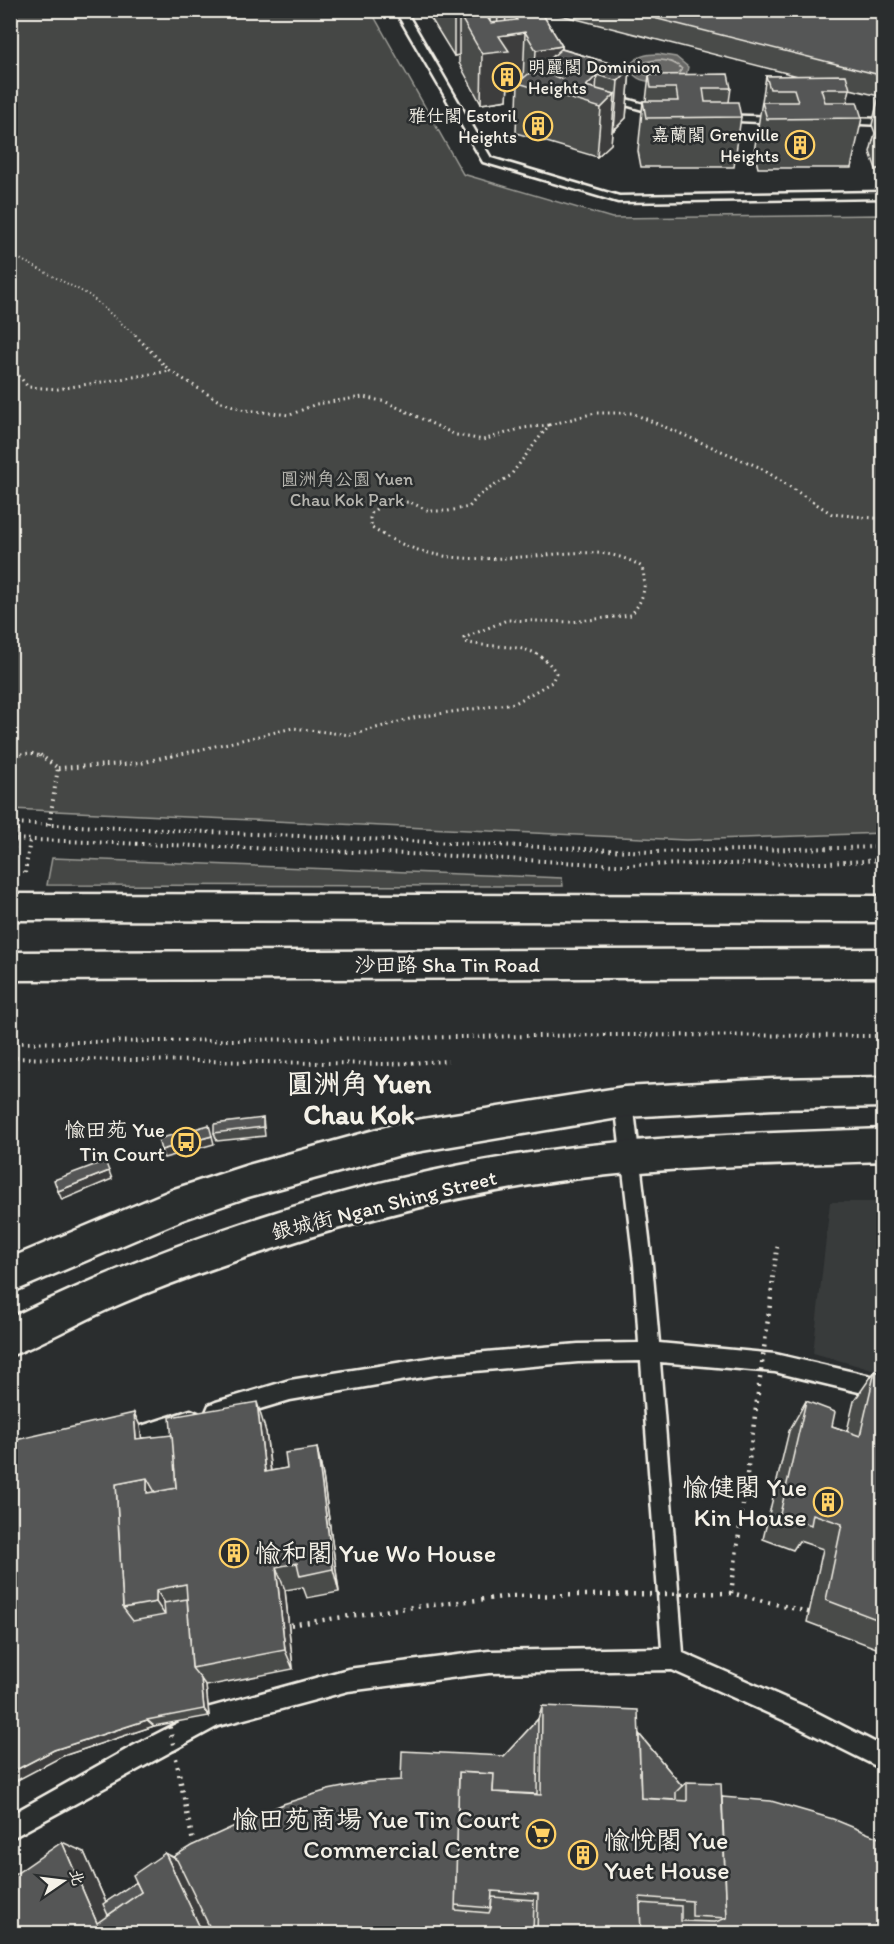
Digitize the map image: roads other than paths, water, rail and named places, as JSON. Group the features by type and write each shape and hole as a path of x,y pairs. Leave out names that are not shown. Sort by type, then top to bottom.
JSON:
{"main road":[{"path":"17,893 884,909"},
{"name":"沙田路 Sha Tin Road","path":"10,966 884,963"},
{"path":"10,1276 73,1247 174,1206 248,1181 335,1156 462,1127 624,1102 774,1094 884,1092"},
{"name":"銀城街 Ngan Shing Street","path":"10,1338 107,1292 234,1245 344,1210 477,1179 557,1165 631,1158 740,1150 884,1145"}],"lane":[{"path":"400,10 487,160 618,199 884,195"},
{"path":"593,91 679,117"},
{"path":"711,118 792,120"},
{"path":"826,121 884,122"},
{"path":"624,1102 638,1207 673,1659"},
{"path":"146,1434 290,1390 429,1366 578,1353 650,1352 775,1363 884,1389"},
{"path":"10,1828 141,1754 215,1716 348,1680 489,1662 673,1659 801,1716 884,1759"}],"water":[{"path":"658,54 676,57 688,67 686,76 662,81 645,81 633,73 630,65 636,59"}],"place":[{"name":"明麗閣 Dominion Heights","path":"507,77"},
{"name":"雅仕閣 Estoril Heights","path":"538,126"},
{"name":"嘉蘭閣 Grenville Heights","path":"800,145"},
{"name":"愉田苑 Yue Tin Court","path":"186,1142"},
{"name":"愉健閣 Yue Kin House","path":"828,1502"},
{"name":"愉和閣 Yue Wo House","path":"234,1553"},
{"name":"愉田苑商場 Yue Tin Court Commercial Centre","path":"541,1834"},
{"name":"愉悅閣 Yue Yuet House","path":"583,1855"}],"district":[{"name":"圓洲角 Yuen Chau Kok","path":"359,1100"}],"park label":[{"name":"圓洲角公園 Yuen Chau Kok Park","path":"347,489"}]}
